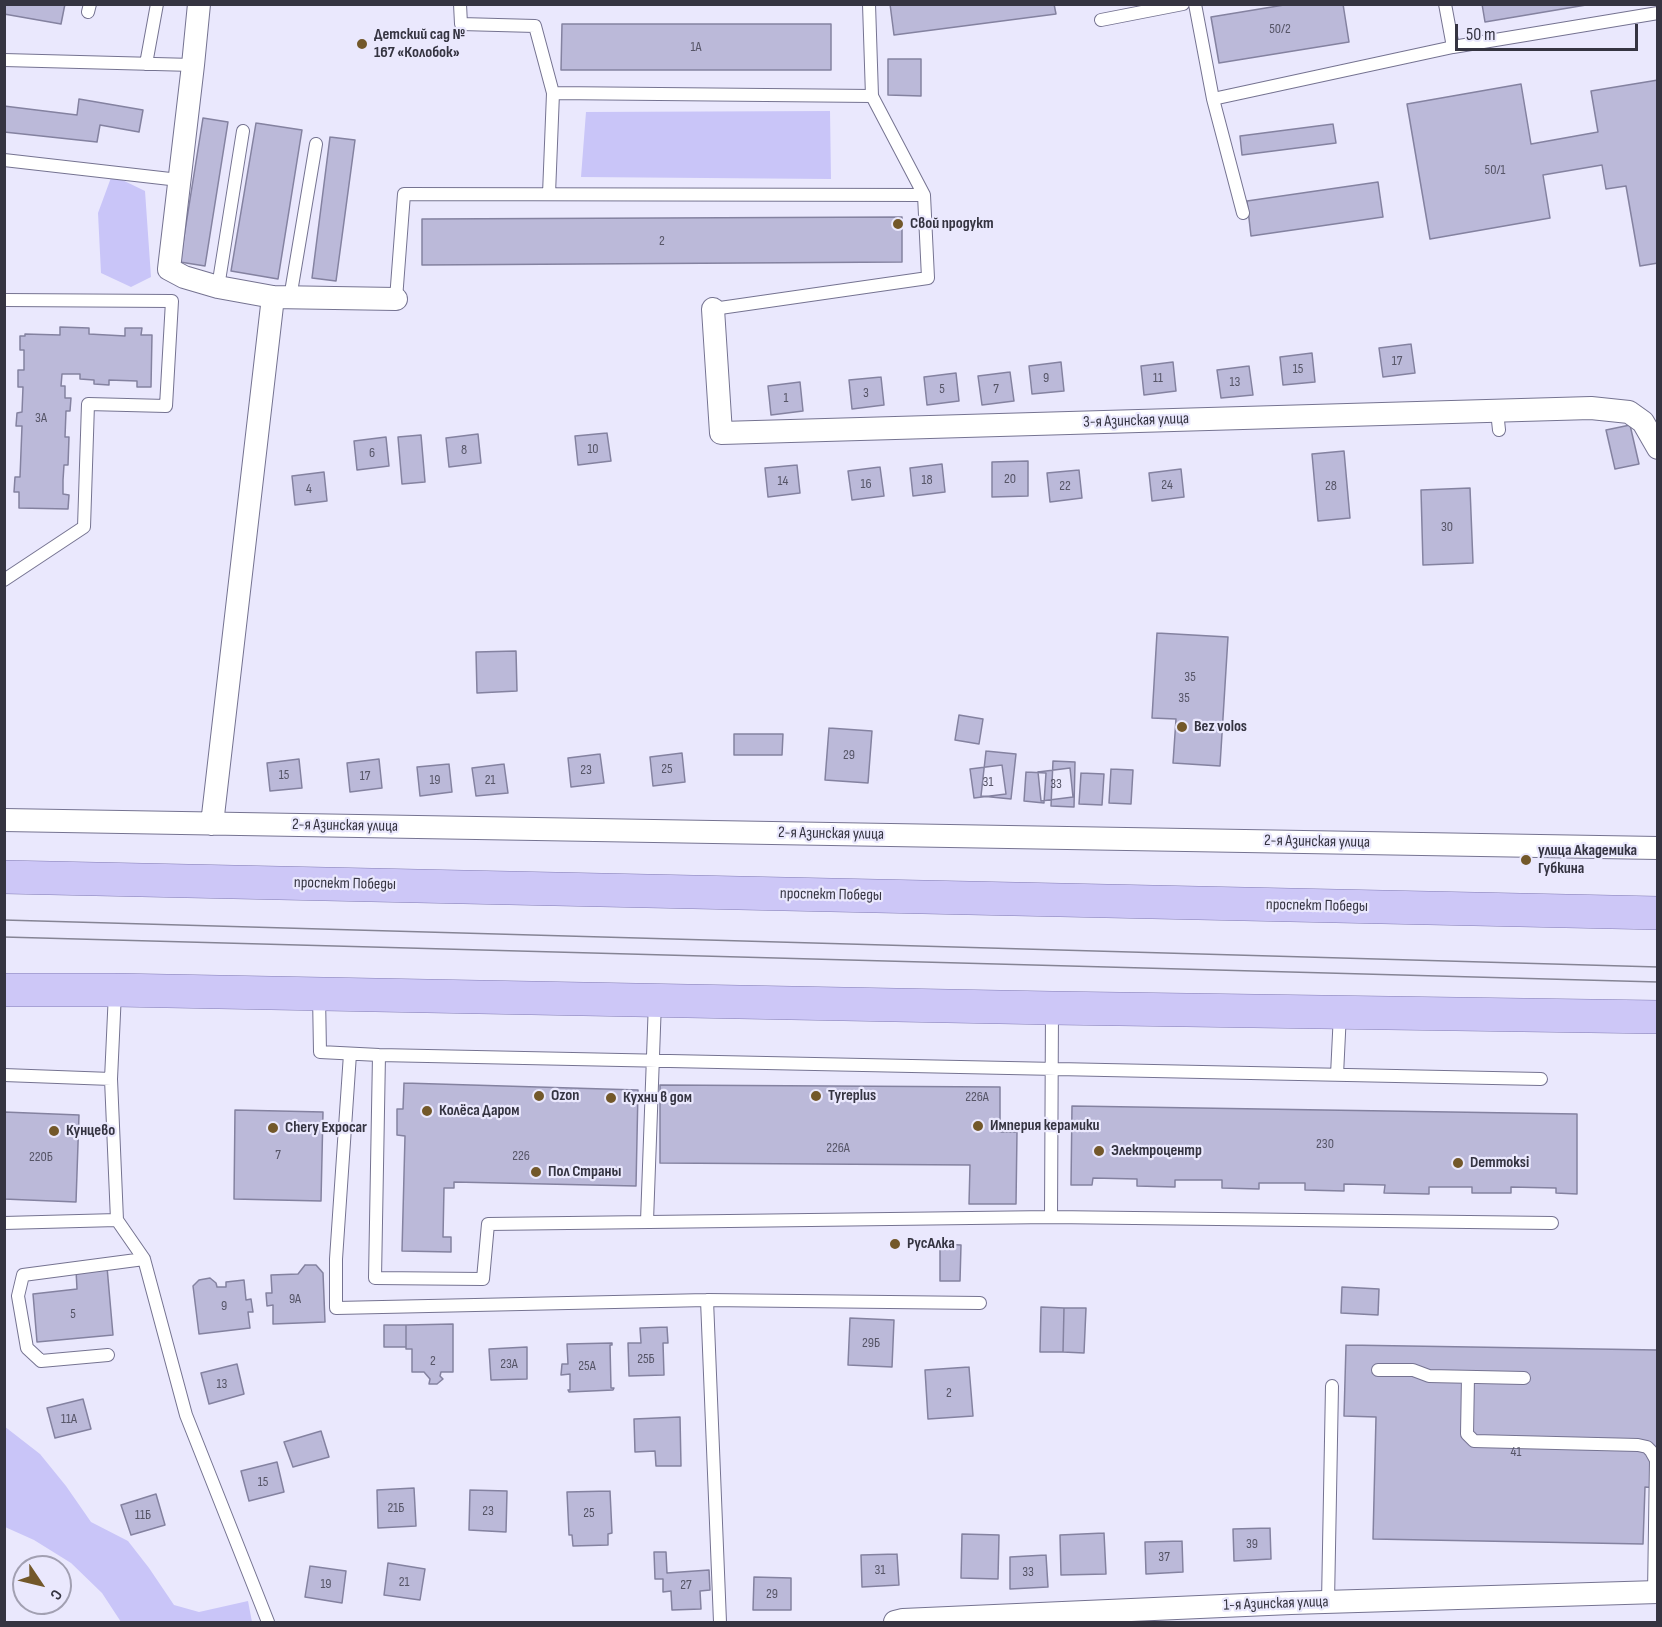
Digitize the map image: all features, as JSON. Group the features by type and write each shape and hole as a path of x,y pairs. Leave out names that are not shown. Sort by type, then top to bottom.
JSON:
{"main road":[{"name":"проспект Победы","path":"4,877 1658,913"},
{"path":"4,990 115,990 1658,1017"}],"street":[{"path":"199,4 169,269 184,277 218,287 281,297 396,299"},
{"path":"212,824 281,297"},
{"name":"3-я Азинская улица","path":"713,309 721,434 1498,421 1591,408 1629,412 1643,422 1658,448"},
{"name":"2-я Азинская улица","path":"4,820 1658,848"},
{"name":"1-я Азинская улица","path":"895,1623 903,1620 1329,1602 1656,1593"}],"lane":[{"path":"146,64 157,4"},
{"path":"460,4 461,24 535,26 553,93 549,194"},
{"path":"713,309 928,278 924,195 872,96 869,4"},
{"path":"1101,20 1183,4"},
{"path":"1195,4 1213,99 1243,213"},
{"path":"1445,4 1452,47"},
{"path":"1213,99 1452,47 1658,13"},
{"path":"4,60 193,65"},
{"path":"553,93 872,96"},
{"path":"218,287 243,130"},
{"path":"281,297 316,144"},
{"path":"4,160 179,180"},
{"path":"396,299 404,194 924,195"},
{"path":"4,300 172,302 166,406 88,404 84,526 4,580"},
{"path":"115,990 111,1079 117,1221 144,1259 186,1415 268,1623"},
{"path":"319,995 320,1052 1541,1079"},
{"path":"647,1221 655,1001"},
{"path":"1051,1217 1052,1008"},
{"path":"1337,1075 1340,1013"},
{"path":"350,1054 336,1259 336,1308 707,1300 980,1303"},
{"path":"379,1055 375,1278 483,1279 488,1224 1051,1217 1552,1223"},
{"path":"4,1075 111,1079"},
{"path":"4,1222 117,1221"},
{"path":"108,1355 41,1360 27,1348 18,1296 23,1275 144,1259"},
{"path":"707,1300 720,1623"},
{"path":"1378,1370 1413,1370 1429,1376 1524,1378"},
{"path":"1468,1377 1467,1434 1474,1440 1638,1445 1652,1451 1656,1460 1656,1593"},
{"path":"1329,1602 1332,1386"}],"shaded area":[{"path":"830,111 831,179 581,177 586,112"},
{"path":"112,175 145,191 151,277 131,287 101,273 98,213"},
{"path":"4,1426 40,1454 91,1522 128,1541 174,1605 199,1612 248,1601 252,1622 121,1622 102,1593 72,1564 72,1555 58,1555 34,1540 5,1527"}],"building":[{"path":"4,4 65,4 61,24 4,14"},
{"path":"890,4 1054,4 1056,14 894,35"},
{"path":"1290,4 1343,4 1349,42 1219,63 1211,17"},
{"path":"1482,4 1592,4 1485,22"},
{"path":"562,24 831,24 831,70 561,70"},
{"path":"888,59 921,59 921,96 888,95"},
{"path":"1658,80 1658,263 1640,266 1626,186 1606,189 1602,165 1543,175 1550,218 1430,239 1407,104 1521,84 1531,144 1598,132 1591,91"},
{"path":"79,99 143,110 139,132 100,125 97,142 4,132 4,106 77,115"},
{"path":"203,118 228,122 205,266 180,262"},
{"path":"256,123 302,130 278,279 231,271"},
{"path":"1333,124 1336,143 1242,155 1240,136"},
{"path":"330,137 355,140 336,281 312,278"},
{"path":"1378,182 1383,217 1251,236 1247,201"},
{"path":"902,217 902,262 422,265 422,219"},
{"path":"60,327 89,328 89,334 125,336 125,328 142,328 141,335 152,335 151,387 137,387 137,381 109,380 109,385 94,384 94,380 80,379 80,374 62,374 61,386 65,386 65,398 71,398 70,411 66,411 65,437 69,437 68,465 64,465 63,480 63,494 69,495 68,509 19,508 19,492 14,492 15,477 20,477 22,426 16,426 17,413 22,412 23,387 18,387 18,370 24,370 24,350 20,350 20,336 25,336 25,334 60,335"},
{"path":"1411,344 1415,373 1383,377 1379,348"},
{"path":"1312,353 1315,382 1283,385 1280,357"},
{"path":"1061,362 1064,391 1032,394 1029,366"},
{"path":"1173,362 1176,391 1144,395 1141,366"},
{"path":"1249,366 1253,395 1221,398 1217,370"},
{"path":"1010,372 1014,401 982,405 978,376"},
{"path":"956,373 959,401 927,405 924,377"},
{"path":"881,377 884,405 852,409 849,380"},
{"path":"800,382 803,411 771,415 768,386"},
{"path":"1630,425 1639,464 1615,469 1606,430"},
{"path":"607,433 611,461 578,465 575,436"},
{"path":"478,434 481,463 449,467 446,438"},
{"path":"421,435 425,482 402,484 398,437"},
{"path":"386,437 389,466 357,470 354,441"},
{"path":"1344,451 1350,518 1318,521 1312,454"},
{"path":"1028,461 1028,496 992,497 992,462"},
{"path":"942,464 945,492 913,496 910,468"},
{"path":"797,465 800,493 768,497 765,468"},
{"path":"880,467 884,496 852,500 848,471"},
{"path":"1181,469 1184,497 1152,501 1149,473"},
{"path":"1079,470 1082,498 1050,502 1047,473"},
{"path":"324,472 327,501 295,505 292,476"},
{"path":"1470,488 1473,563 1423,565 1421,490"},
{"path":"1157,633 1228,637 1220,766 1173,763 1176,719 1152,718"},
{"path":"516,651 517,691 477,693 476,652"},
{"path":"959,715 983,719 979,744 955,740"},
{"path":"829,728 872,731 868,783 825,780"},
{"path":"734,734 783,734 782,755 734,755"},
{"path":"986,751 1016,754 1011,799 981,796"},
{"path":"682,753 685,782 653,786 650,757"},
{"path":"600,754 604,783 571,787 568,758"},
{"path":"299,759 302,788 270,791 267,763"},
{"path":"379,759 382,788 350,792 347,763"},
{"path":"1053,761 1075,762 1074,807 1051,806"},
{"path":"449,764 452,792 420,796 417,767"},
{"path":"504,764 508,793 476,796 472,768"},
{"path":"1002,765 1006,794 974,798 970,769"},
{"path":"1070,768 1073,797 1041,801 1038,772"},
{"path":"1111,769 1133,770 1131,804 1109,803"},
{"path":"1026,772 1046,773 1044,803 1024,801"},
{"path":"1081,773 1104,774 1102,805 1079,804"},
{"path":"404,1083 638,1090 636,1186 454,1182 454,1188 444,1188 443,1237 451,1237 451,1252 402,1251 405,1136 397,1135 397,1109 403,1109"},
{"path":"660,1085 1000,1087 1000,1132 1017,1132 1016,1204 969,1204 970,1165 660,1163"},
{"path":"1072,1106 1577,1114 1577,1194 1556,1193 1556,1188 1511,1187 1511,1193 1472,1193 1472,1187 1429,1187 1429,1194 1384,1193 1385,1185 1344,1184 1344,1191 1305,1190 1305,1183 1259,1183 1259,1189 1222,1188 1222,1180 1175,1180 1175,1187 1137,1186 1137,1179 1093,1178 1092,1185 1071,1185"},
{"path":"235,1110 323,1112 321,1201 234,1199"},
{"path":"4,1112 79,1115 76,1202 4,1199"},
{"path":"940,1244 961,1245 960,1281 940,1281"},
{"path":"305,1265 316,1265 323,1273 325,1322 273,1324 273,1305 267,1306 266,1293 272,1293 271,1275 298,1274"},
{"path":"107,1267 113,1335 37,1342 33,1294 77,1289 76,1270"},
{"path":"210,1278 217,1287 226,1287 226,1282 244,1280 246,1300 251,1299 253,1312 248,1312 250,1328 199,1334 193,1286 199,1280"},
{"path":"1342,1287 1379,1289 1378,1315 1341,1313"},
{"path":"1041,1307 1064,1308 1063,1352 1040,1352"},
{"path":"1064,1308 1086,1308 1084,1353 1063,1352"},
{"path":"850,1318 894,1320 892,1367 848,1365"},
{"path":"453,1324 453,1372 441,1372 440,1376 443,1379 437,1384 429,1384 430,1379 424,1372 412,1372 412,1349 406,1349 406,1325"},
{"path":"384,1325 406,1325 406,1347 384,1347"},
{"path":"667,1327 668,1343 663,1343 664,1375 629,1376 628,1343 641,1343 640,1328"},
{"path":"612,1343 610,1345 611,1388 614,1388 613,1390 569,1392 570,1374 561,1375 562,1364 568,1364 567,1344"},
{"path":"1346,1345 1658,1350 1658,1488 1645,1487 1643,1544 1373,1539 1376,1417 1344,1416"},
{"path":"527,1347 527,1379 491,1380 489,1349"},
{"path":"237,1364 244,1394 209,1404 201,1373"},
{"path":"969,1367 973,1416 928,1419 925,1370"},
{"path":"83,1399 91,1429 55,1438 47,1408"},
{"path":"680,1417 681,1466 656,1466 655,1451 635,1452 634,1419"},
{"path":"321,1431 329,1457 293,1467 284,1442"},
{"path":"277,1462 284,1492 249,1501 241,1471"},
{"path":"414,1488 416,1526 378,1528 377,1490"},
{"path":"470,1490 507,1491 506,1532 469,1530"},
{"path":"610,1491 612,1533 608,1534 608,1545 573,1546 572,1535 569,1535 567,1492"},
{"path":"156,1494 165,1525 131,1535 121,1505"},
{"path":"1270,1528 1271,1559 1234,1561 1233,1529"},
{"path":"1104,1533 1106,1574 1061,1575 1060,1535"},
{"path":"962,1534 999,1535 998,1579 961,1578"},
{"path":"1182,1541 1183,1572 1146,1574 1145,1542"},
{"path":"654,1552 666,1552 667,1573 709,1570 710,1590 700,1591 701,1609 672,1610 671,1591 663,1592 663,1579 655,1579"},
{"path":"897,1554 899,1585 862,1587 861,1555"},
{"path":"1046,1555 1048,1587 1010,1589 1010,1557"},
{"path":"388,1563 425,1569 420,1600 384,1595"},
{"path":"310,1566 346,1571 342,1603 305,1597"},
{"path":"754,1577 791,1578 791,1610 753,1610"}],"tram line":[{"path":"4,920 1658,967"},
{"path":"4,937 1658,982"}],"place":[{"name":"Детский сад № 167 «Колобок»","path":"362,44"},
{"name":"Свой продукт","path":"898,224"},
{"name":"Bez volos","path":"1182,727"},
{"name":"улица Академика Губкина","path":"1526,860"},
{"name":"Ozon","path":"539,1096"},
{"name":"Tyreplus","path":"816,1096"},
{"name":"Кухни в дом","path":"611,1098"},
{"name":"Колёса Даром","path":"427,1111"},
{"name":"Империя керамики","path":"978,1126"},
{"name":"Chery Expocar","path":"273,1128"},
{"name":"Кунцево","path":"54,1131"},
{"name":"Электроцентр","path":"1099,1151"},
{"name":"Demmoksi","path":"1458,1163"},
{"name":"Пол Страны","path":"536,1172"},
{"name":"РусАлка","path":"895,1244"}]}
